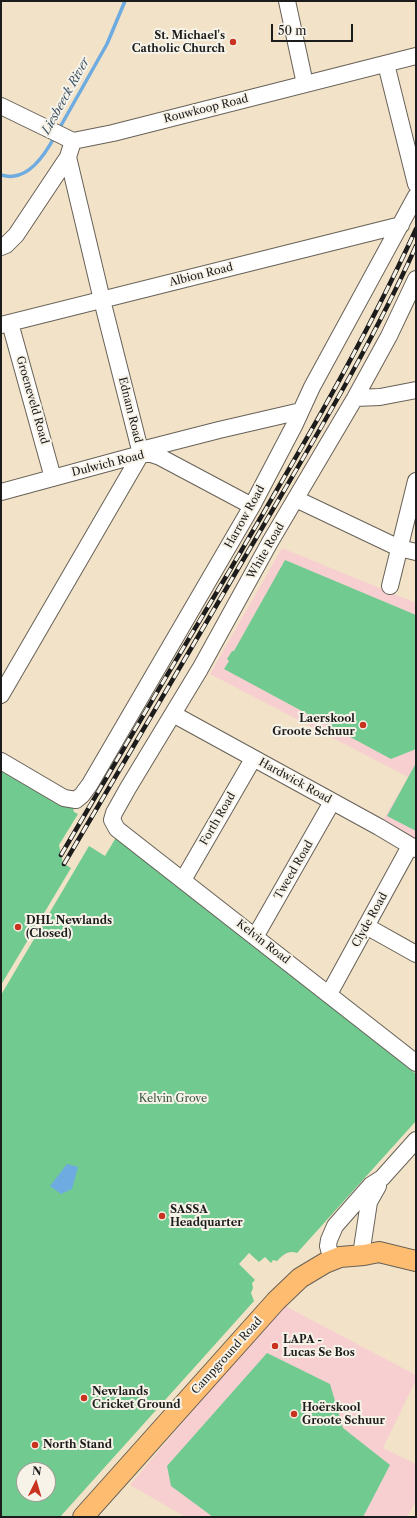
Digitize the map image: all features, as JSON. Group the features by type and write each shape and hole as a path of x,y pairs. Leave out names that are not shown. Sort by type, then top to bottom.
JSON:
{"main road":[{"name":"Campground Road","path":"83,1517 276,1301 300,1278 332,1260 348,1256 379,1252 416,1261"},
{"path":"363,1255 380,1264 416,1275"}],"street":[{"path":"291,2 305,84"},
{"name":"Rouwkoop Road","path":"63,136 113,133 416,56"},
{"path":"386,64 416,184"},
{"path":"1,106 63,136 68,157 16,235 1,248"},
{"name":"Ednam Road","path":"1,695 141,452 102,300 68,157"},
{"name":"Harrow Road","path":"1,761 64,798 76,800 82,795 90,784 252,506 312,387 416,196"},
{"name":"Albion Road","path":"6,324 400,225"},
{"name":"White Road","path":"112,820 114,812 200,669 270,542 355,398 389,336 416,279"},
{"name":"Groeneveld Road","path":"6,324 53,478"},
{"path":"355,398 376,398 416,390"},
{"path":"141,452 226,428 301,411"},
{"name":"Dulwich Road","path":"1,492 141,452 160,457 252,506"},
{"path":"390,586 416,481"},
{"path":"296,499 399,548 416,552"},
{"name":"Hardwick Road","path":"173,714 379,827 413,848"},
{"name":"Forth Road","path":"183,880 253,758"},
{"name":"Tweed Road","path":"255,937 332,802"},
{"name":"Kelvin Road","path":"112,820 117,829 416,1063"},
{"name":"Clyde Road","path":"329,994 366,926 413,848"},
{"path":"366,926 416,954"},
{"path":"363,1255 369,1202 382,1178 416,1140"},
{"path":"332,1260 328,1246 335,1226 371,1185 382,1178"}],"shaded area":[{"name":"Laerskool Groote Schuur","path":"282,548 416,603 416,840 383,820 408,777 210,674"},
{"name":"Hoërskool Groote Schuur","path":"285,1306 416,1375 416,1380 383,1448 416,1464 416,1501 407,1517 186,1517 130,1485 260,1330"}],"green space":[{"name":"Laerskool Groote Schuur","path":"285,560 416,615 416,749 391,759 224,669 229,661 227,659 232,651 234,651"},
{"name":"DHL Newlands (Closed)","path":"1,761 71,799 74,812 78,814 59,845 63,863 71,868 1,985"},
{"path":"416,763 416,831 387,816"},
{"name":"Kelvin Grove","path":"118,834 416,1074 416,1121 297,1253 288,1253 277,1261 273,1260 271,1263 265,1257 259,1262 249,1253 239,1264 255,1280 252,1283 253,1288 251,1293 254,1301 60,1517 1,1517 1,995 89,846 105,856"},
{"path":"267,1353 330,1384 343,1428 390,1465 363,1517 213,1517 171,1486 167,1466"}],"water":[{"path":"67,1164 78,1167 72,1189 61,1194 50,1186"}],"waterway":[{"name":"Liesbeeck River","path":"59,129 107,44 125,1"},
{"name":"Liesbeeck River","path":"1,175 12,176 27,171 44,155 55,136"}],"railway":[{"path":"61,855 302,447 373,318 416,229"},
{"path":"64,864 323,424 381,318 416,246"}],"place":[{"name":"St. Michael's Catholic Church","path":"233,42"},
{"name":"Laerskool Groote Schuur","path":"363,725"},
{"name":"DHL Newlands (Closed)","path":"18,927"},
{"name":"SASSA Headquarter","path":"162,1216"},
{"name":"LAPA - Lucas Se Bos","path":"275,1346"},
{"name":"Newlands Cricket Ground","path":"84,1398"},
{"name":"Hoërskool Groote Schuur","path":"294,1414"},
{"name":"North Stand","path":"35,1445"}]}
